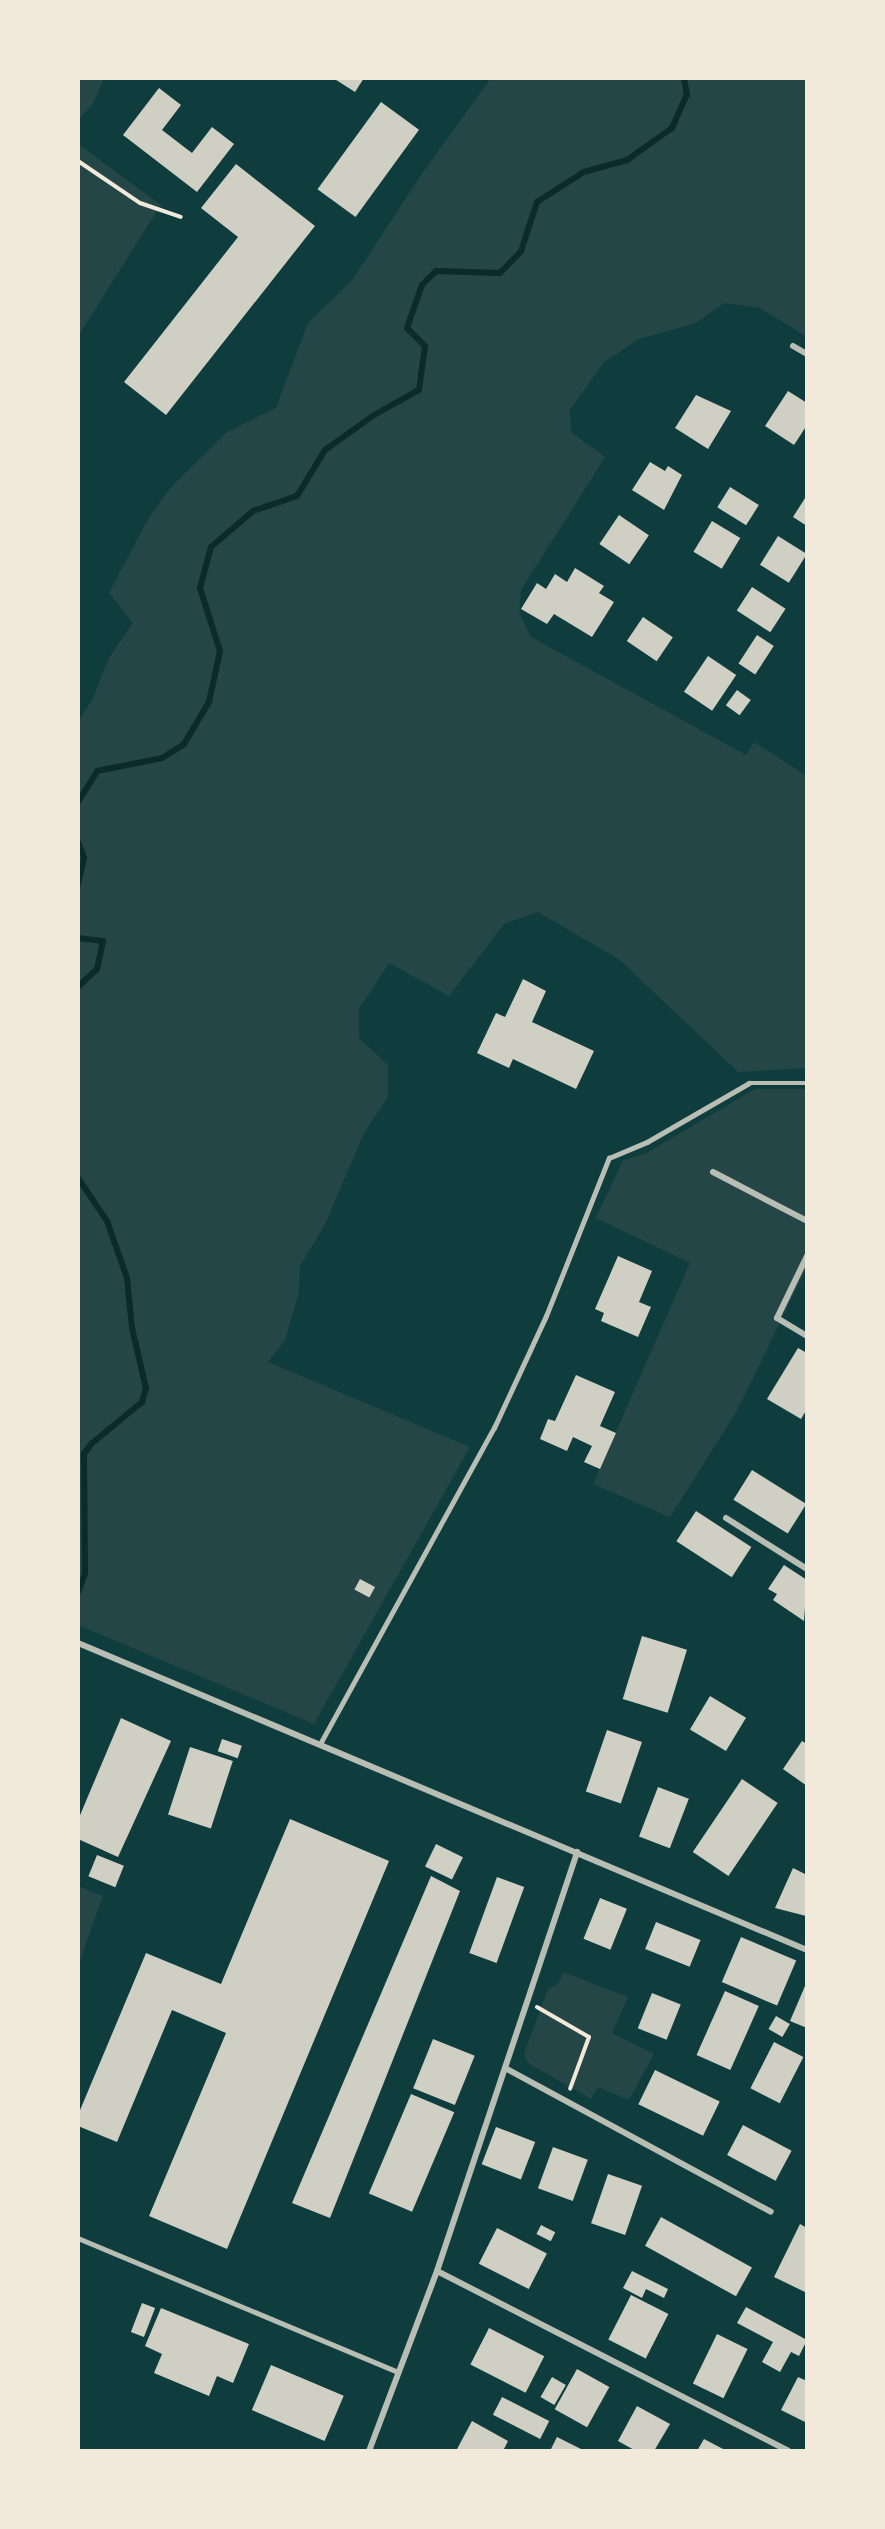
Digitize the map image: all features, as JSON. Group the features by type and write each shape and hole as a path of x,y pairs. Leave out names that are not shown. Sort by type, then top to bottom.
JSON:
{"street":[{"path":"793,346 807,354"},
{"path":"714,1172 807,1221"},
{"path":"807,1256 777,1318 807,1336"},
{"path":"726,1518 807,1569"},
{"path":"78,1643 807,1950"},
{"path":"369,2451 437,2271 577,1852"},
{"path":"505,2068 771,2212"},
{"path":"437,2271 788,2451"}],"lane":[{"path":"320,1744 494,1428 546,1316 609,1158 647,1142 749,1083 807,1083"},
{"path":"78,2238 398,2372"}],"path":[{"path":"78,162 140,202 181,217"},
{"path":"527,2001 589,2037 566,2101"}],"shaded area":[{"path":"78,78 104,78 93,104 78,120"},
{"path":"491,78 807,78 807,337 760,308 724,303 696,323 639,339 604,362 569,411 572,433 605,457 521,590 519,612 531,637 746,755 754,742 807,776 807,1068 738,1072 620,960 538,912 504,924 449,996 389,963 359,1009 359,1038 388,1065 388,1097 365,1131 325,1224 300,1266 299,1292 285,1340 268,1362 470,1447 314,1724 78,1625 78,722 93,698 109,658 133,623 109,593 149,517 171,487 227,432 276,408 308,323 353,279 421,175"},
{"path":"78,144 161,205 78,336"},
{"path":"755,1089 807,1089 807,1267 737,1411 670,1517 593,1484 690,1263 596,1218 623,1160 645,1154"},
{"path":"78,1886 103,1896 78,1966"},
{"path":"563,1972 628,1997 612,2033 654,2054 629,2100 598,2087 591,2099 528,2063 524,2054 548,1989 559,1983"}],"building":[{"path":"333,78 364,78 355,92"},
{"path":"159,88 181,105 162,130 192,153 212,127 234,144 197,192 123,135"},
{"path":"381,102 419,130 356,217 318,189"},
{"path":"236,164 315,226 166,415 124,382 238,237 201,208"},
{"path":"788,391 807,403 807,425 794,445 765,426"},
{"path":"696,395 731,411 708,449 675,428"},
{"path":"650,462 665,471 668,466 682,475 664,510 632,490"},
{"path":"730,487 759,505 746,525 717,507"},
{"path":"807,495 807,526 793,517"},
{"path":"619,515 649,535 629,564 599,544"},
{"path":"712,521 740,538 722,569 693,552"},
{"path":"778,536 807,554 789,583 760,565"},
{"path":"575,568 604,586 599,593 614,602 592,637 554,614 547,624 521,609 537,583 546,589 555,574 567,582"},
{"path":"752,587 786,609 770,632 737,610"},
{"path":"643,617 673,637 657,661 627,641"},
{"path":"757,635 774,646 755,674 738,664"},
{"path":"708,656 736,675 712,711 684,692"},
{"path":"737,690 751,700 740,715 726,705"},
{"path":"523,979 546,991 532,1022 594,1051 576,1089 513,1059 509,1068 477,1053 496,1013 505,1017"},
{"path":"618,1256 652,1271 639,1302 651,1307 638,1337 601,1321 604,1313 595,1309"},
{"path":"798,1348 807,1353 807,1409 801,1419 767,1399"},
{"path":"576,1375 615,1392 600,1426 616,1433 600,1469 584,1462 592,1446 573,1437 567,1451 540,1439 548,1419 555,1421"},
{"path":"752,1470 806,1504 788,1534 733,1500"},
{"path":"696,1511 751,1547 732,1577 676,1541"},
{"path":"784,1565 807,1580 804,1621 773,1600 777,1594 768,1589"},
{"path":"360,1579 375,1587 369,1598 354,1590"},
{"path":"642,1636 687,1650 668,1713 623,1699"},
{"path":"710,1696 746,1718 726,1751 690,1729"},
{"path":"121,1718 171,1741 118,1857 78,1839 78,1820"},
{"path":"607,1730 642,1742 621,1804 586,1791"},
{"path":"222,1739 242,1746 238,1758 218,1751"},
{"path":"802,1741 807,1744 807,1786 783,1769"},
{"path":"190,1747 233,1761 211,1828 168,1815"},
{"path":"742,1779 778,1803 728,1876 693,1852"},
{"path":"658,1787 689,1799 670,1848 639,1836"},
{"path":"290,1819 389,1861 227,2249 149,2216 226,2033 172,2010 117,2142 78,2126 78,2115 146,1953 221,1984"},
{"path":"436,1844 463,1857 452,1880 425,1866"},
{"path":"97,1855 124,1866 115,1887 88,1876"},
{"path":"793,1868 807,1875 806,1916 775,1908"},
{"path":"431,1876 460,1891 330,2218 292,2203"},
{"path":"497,1877 524,1887 497,1963 469,1953"},
{"path":"600,1898 627,1909 610,1950 584,1939"},
{"path":"656,1922 701,1940 690,1967 645,1949"},
{"path":"741,1937 796,1960 777,2006 722,1982"},
{"path":"805,1986 807,1987 807,2028 790,2021"},
{"path":"725,1991 759,2006 730,2070 697,2055"},
{"path":"652,1993 681,2005 667,2040 638,2028"},
{"path":"776,2016 790,2024 782,2037 768,2029"},
{"path":"433,2039 475,2056 455,2105 413,2088"},
{"path":"774,2042 803,2057 780,2103 750,2088"},
{"path":"655,2070 720,2102 703,2136 638,2104"},
{"path":"411,2094 454,2112 412,2212 369,2193"},
{"path":"743,2125 792,2151 776,2181 727,2155"},
{"path":"496,2127 535,2142 521,2179 482,2164"},
{"path":"553,2147 588,2160 573,2201 538,2188"},
{"path":"608,2174 642,2186 625,2235 591,2223"},
{"path":"661,2217 752,2267 736,2296 645,2246"},
{"path":"800,2224 807,2228 807,2293 774,2277"},
{"path":"541,2225 555,2232 551,2241 536,2234"},
{"path":"497,2228 547,2253 529,2289 479,2264"},
{"path":"632,2271 668,2289 664,2298 646,2289 642,2298 623,2288"},
{"path":"631,2295 668,2314 646,2359 608,2340"},
{"path":"142,2303 155,2308 144,2337 131,2332"},
{"path":"746,2307 807,2340 799,2356 791,2352 780,2372 762,2362 773,2342 737,2323"},
{"path":"161,2308 249,2344 233,2383 217,2376 209,2396 154,2373 162,2354 145,2346"},
{"path":"489,2328 544,2356 526,2393 470,2365"},
{"path":"717,2334 748,2349 723,2398 693,2383"},
{"path":"271,2365 344,2396 325,2441 252,2410"},
{"path":"577,2369 609,2387 587,2427 555,2409"},
{"path":"552,2377 566,2385 554,2405 540,2397"},
{"path":"798,2377 807,2381 807,2423 781,2410"},
{"path":"502,2397 549,2421 540,2439 493,2415"},
{"path":"637,2406 670,2424 654,2451 636,2451 618,2441"},
{"path":"472,2421 508,2441 503,2451 456,2451"},
{"path":"557,2437 585,2451 550,2451"},
{"path":"704,2439 727,2451 697,2451"}],"waterway":[{"path":"78,802 97,771 162,758 184,744 209,702 220,651 200,588 211,547 253,511 297,496 325,450 374,415 419,390 425,346 407,328 422,285 436,271 500,273 521,251 537,202 584,172 627,160 672,128 687,95 684,78"},
{"path":"78,842 84,858 78,885"},
{"path":"78,938 103,941 97,969 78,987"},
{"path":"78,1178 107,1221 127,1278 132,1328 146,1388 142,1402 91,1444 84,1454 85,1574 78,1592"}]}
